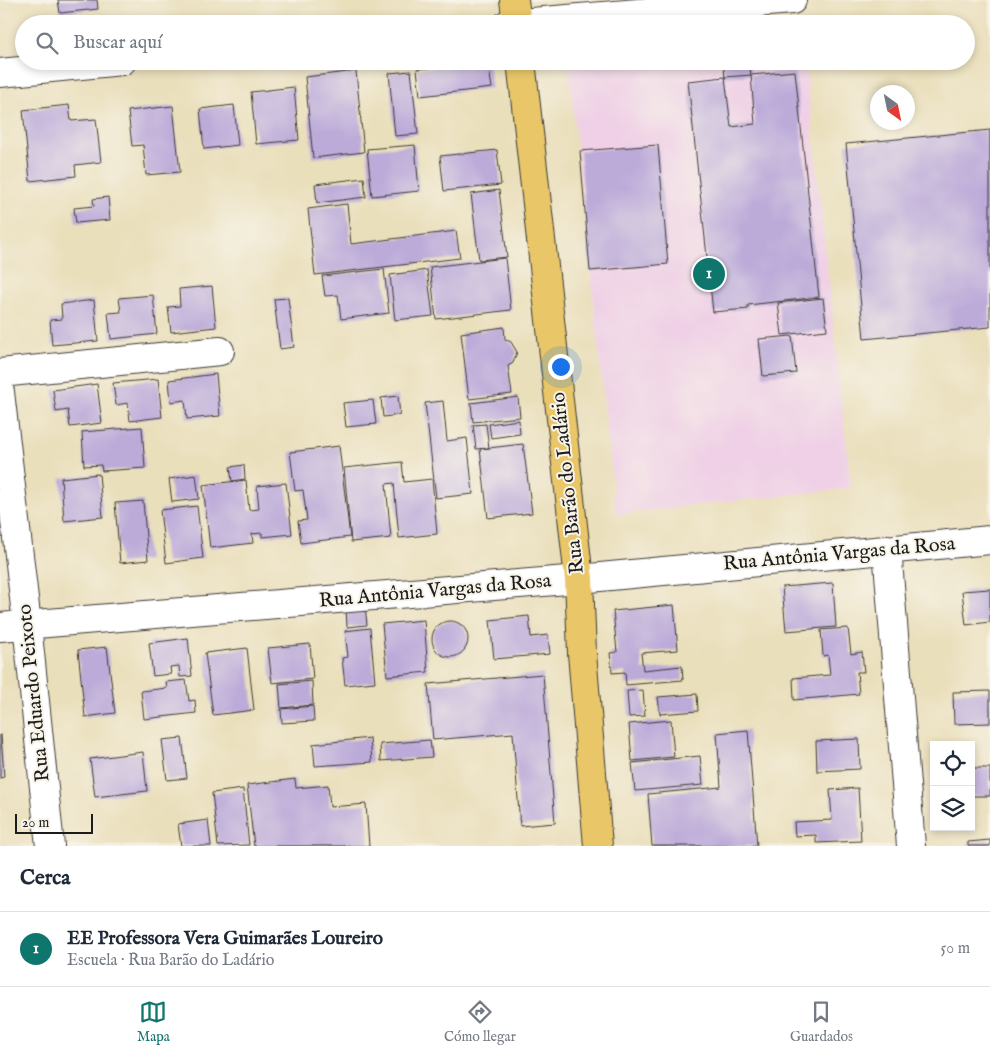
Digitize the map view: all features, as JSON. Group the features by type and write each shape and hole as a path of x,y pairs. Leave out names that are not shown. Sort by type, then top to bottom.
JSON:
{"main road":[{"name":"Rua Barão do Ladário","path":"522,70 579,579 582,653 598,846"}],"street":[{"path":"560,15 792,0"},
{"path":"0,73 30,70"},
{"path":"0,373 220,351"},
{"name":"Rua Eduardo Peixoto","path":"0,392 28,624 50,846"},
{"name":"Rua Antônia Vargas da Rosa","path":"0,627 579,579 990,540"},
{"path":"887,549 911,846"}],"shaded area":[{"path":"569,70 806,70 851,488 616,514"}],"building":[{"path":"58,0 97,0 98,9 60,13"},
{"path":"417,70 489,70 492,88 420,96"},
{"path":"724,70 750,70 751,75 725,77"},
{"path":"356,71 364,152 313,158 305,77"},
{"path":"411,71 418,134 395,136 389,73"},
{"path":"795,71 819,297 748,305 748,309 713,312 688,81 725,77 731,127 755,124 751,75"},
{"path":"294,87 299,140 256,144 251,92"},
{"path":"69,105 71,121 96,119 101,162 75,165 76,176 30,181 23,110"},
{"path":"234,105 238,145 204,149 200,109"},
{"path":"173,106 180,172 146,175 143,145 132,146 128,111"},
{"path":"990,130 990,327 864,339 846,144"},
{"path":"415,145 419,191 372,196 367,149"},
{"path":"658,145 668,264 590,271 580,151"},
{"path":"497,150 501,185 444,191 440,156"},
{"path":"364,178 366,197 317,203 315,184"},
{"path":"499,190 507,257 479,260 471,194"},
{"path":"108,197 110,220 76,223 74,208 94,206 93,199"},
{"path":"347,204 351,244 456,231 460,258 315,275 308,209"},
{"path":"505,258 511,310 436,319 430,267"},
{"path":"384,269 389,313 341,319 338,295 325,296 322,276"},
{"path":"427,270 433,316 395,320 390,275"},
{"path":"212,286 216,327 171,332 168,307 180,306 179,289"},
{"path":"153,295 157,334 111,339 108,313 121,312 119,298"},
{"path":"288,298 294,347 280,349 274,299"},
{"path":"823,298 827,330 782,335 778,303"},
{"path":"94,300 98,341 52,345 50,320 62,319 61,304"},
{"path":"504,327 505,339 511,342 517,352 513,363 508,366 512,394 469,399 461,333"},
{"path":"792,336 796,373 763,376 759,339"},
{"path":"216,374 220,416 187,419 185,400 171,402 169,380"},
{"path":"158,379 162,417 130,421 128,403 116,405 113,383"},
{"path":"97,384 102,423 70,427 68,410 56,412 53,390"},
{"path":"398,396 400,415 383,417 381,398"},
{"path":"518,397 520,417 473,422 471,403"},
{"path":"373,400 376,424 346,427 343,403"},
{"path":"443,401 447,441 467,438 473,494 436,498 425,403"},
{"path":"519,420 520,434 491,438 489,424"},
{"path":"486,424 489,448 476,449 473,425"},
{"path":"142,427 145,468 102,471 101,465 84,466 82,432"},
{"path":"523,444 532,513 488,518 480,449"},
{"path":"339,446 350,537 301,543 298,521 307,520 303,490 295,491 290,452"},
{"path":"402,462 404,482 432,479 437,534 399,538 394,483 386,484 391,538 351,542 344,468"},
{"path":"244,465 245,479 232,481 230,467"},
{"path":"99,474 103,517 64,521 61,478"},
{"path":"196,475 199,499 172,502 169,479"},
{"path":"246,480 249,510 259,509 257,486 286,483 292,534 262,537 262,533 252,534 253,543 210,548 203,485"},
{"path":"143,501 148,560 120,563 115,503"},
{"path":"197,506 203,558 166,563 160,510"},
{"path":"833,583 836,627 786,631 782,587"},
{"path":"990,589 990,622 966,625 962,591"},
{"path":"674,605 678,650 641,653 643,670 682,666 683,680 626,685 625,672 612,673 610,653 617,652 613,611"},
{"path":"365,606 367,625 347,627 346,608"},
{"path":"529,616 531,637 548,635 550,654 494,659 490,620"},
{"path":"424,620 428,672 387,676 382,624"},
{"path":"450,621 463,626 468,639 463,652 450,657 437,652 432,639 437,626"},
{"path":"370,628 375,682 345,685 342,658 348,657 345,631"},
{"path":"848,628 851,654 862,652 864,672 857,672 859,694 794,700 793,678 830,675 828,655 823,656 821,630"},
{"path":"188,638 192,676 180,677 179,666 170,667 171,674 153,676 149,643"},
{"path":"310,644 313,679 272,683 268,648"},
{"path":"107,647 115,713 85,717 78,650"},
{"path":"247,648 254,710 213,715 205,653"},
{"path":"543,674 555,823 520,826 513,733 433,740 428,684"},
{"path":"186,680 189,701 195,700 196,713 144,719 141,691 167,688 166,682"},
{"path":"312,681 313,705 281,708 279,684"},
{"path":"643,690 645,716 629,717 627,691"},
{"path":"990,691 990,723 954,724 953,692"},
{"path":"697,694 698,711 660,714 658,697"},
{"path":"313,706 314,721 282,723 281,709"},
{"path":"671,720 674,757 632,761 629,724"},
{"path":"748,730 757,846 652,846 648,794 721,787 717,733"},
{"path":"0,735 4,777 0,778"},
{"path":"182,738 187,778 167,780 162,740"},
{"path":"370,738 372,762 315,766 313,744"},
{"path":"859,739 860,769 817,771 816,741"},
{"path":"430,740 432,757 381,761 380,744"},
{"path":"143,752 147,791 95,797 90,759"},
{"path":"700,756 703,785 635,791 632,763"},
{"path":"975,768 990,768 990,796 975,796"},
{"path":"295,779 296,788 328,785 330,807 366,804 369,846 254,846 247,785"},
{"path":"858,788 861,841 816,843 816,835 795,836 794,822 832,820 830,790"},
{"path":"243,789 249,845 218,846 212,793"},
{"path":"208,820 211,846 181,846 178,824"},
{"path":"990,840 990,846 968,846 968,842"}],"place":[{"name":"EE Professora Vera Guimarães Loureiro","path":"709,274"}]}
